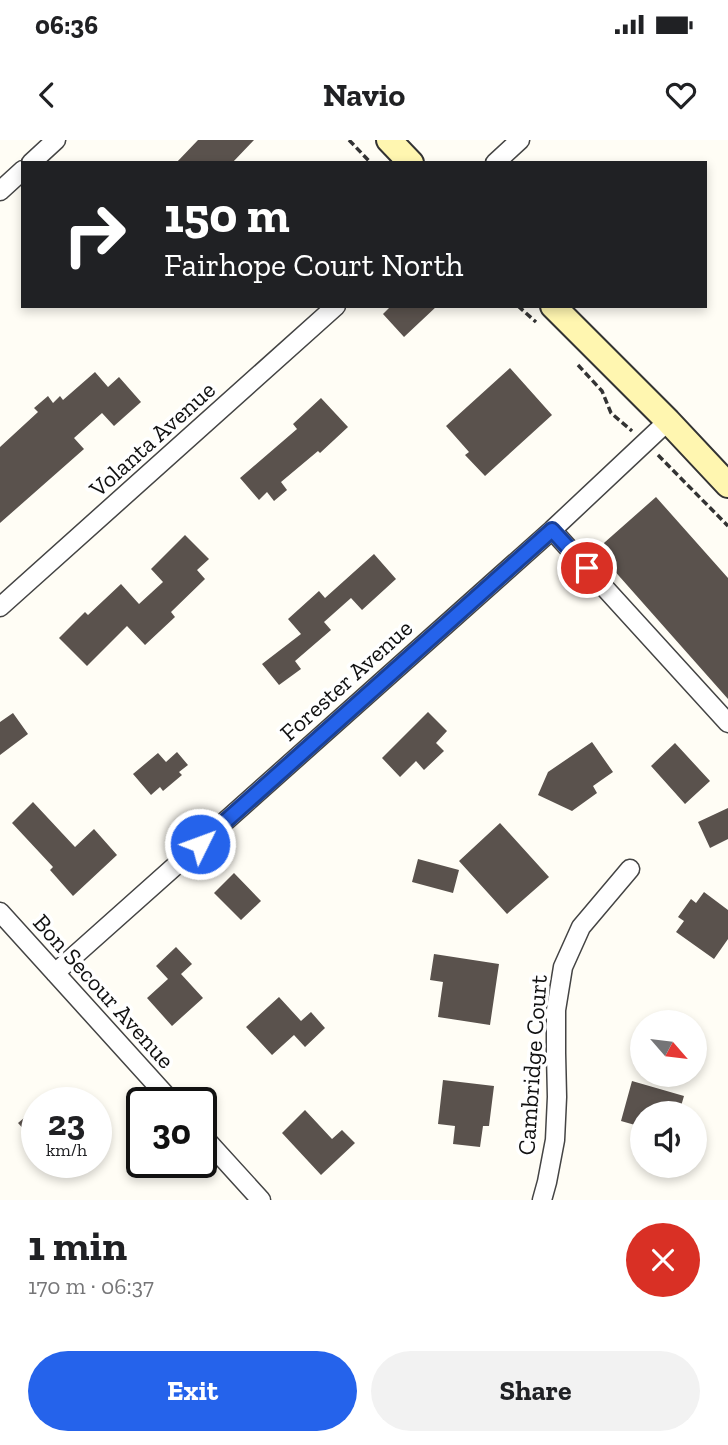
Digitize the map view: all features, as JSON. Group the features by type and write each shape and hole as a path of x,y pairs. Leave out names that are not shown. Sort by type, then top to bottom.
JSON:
{"main road":[{"path":"389,140 409,161"},
{"path":"545,315 668,421 728,485"}],"street":[{"path":"33,161 56,140"},
{"path":"497,161 520,140"},
{"path":"0,191 21,172"},
{"name":"Volanta Avenue","path":"0,607 334,308"},
{"name":"Forester Avenue","path":"55,973 552,530 668,421"},
{"path":"552,530 728,723"},
{"name":"Cambridge Court","path":"542,1200 555,1140 556,1010 563,967 582,927 629,869"},
{"name":"Bon Secour Avenue","path":"0,912 158,1087"},
{"path":"217,1152 261,1200"}],"path":[{"path":"349,140 369,161"},
{"path":"524,308 545,315"},
{"path":"574,361 601,391 611,413 645,442 728,526"}],"building":[{"path":"198,140 254,140 234,161 178,161"},
{"path":"389,308 435,308 404,337 383,314"},
{"path":"510,368 552,415 485,476 465,455 469,452 446,426"},
{"path":"95,372 108,387 119,377 141,402 114,426 102,413 74,438 84,449 0,523 0,447 38,412 34,408 48,396 53,403 60,396 63,400"},
{"path":"321,398 348,427 320,453 318,451 281,482 287,490 274,501 267,492 259,500 240,478 297,429 293,424"},
{"path":"656,497 728,578 728,699 596,550"},
{"path":"185,535 209,559 197,570 205,579 171,612 175,617 145,645 127,626 87,666 59,638 85,612 88,615 121,584 139,604 163,582 151,569"},
{"path":"374,554 396,579 362,610 351,598 324,622 331,630 295,661 301,669 279,685 262,664 301,634 288,619 319,591 325,598"},
{"path":"428,712 447,731 436,743 444,751 424,770 416,761 400,777 382,758"},
{"path":"13,713 28,734 0,755 0,722"},
{"path":"592,742 613,772 593,786 597,793 572,811 538,795 548,772"},
{"path":"675,743 710,781 685,804 651,766"},
{"path":"177,752 188,765 179,772 182,775 163,791 160,787 151,795 133,774 158,753 166,762"},
{"path":"33,802 75,847 94,829 117,855 73,896 50,870 53,867 12,823"},
{"path":"728,808 728,839 710,848 698,822"},
{"path":"500,823 549,877 507,914 459,861"},
{"path":"418,859 459,870 453,893 412,882"},
{"path":"234,873 261,901 241,920 214,893"},
{"path":"704,892 728,910 728,939 714,959 676,932 684,921 678,917 691,899 696,903"},
{"path":"176,947 192,964 181,974 203,998 172,1026 147,998 168,979 156,966"},
{"path":"434,954 499,964 490,1025 438,1017 443,982 430,980"},
{"path":"279,997 301,1021 311,1012 325,1028 305,1047 294,1035 272,1055 246,1027"},
{"path":"443,1080 494,1086 489,1126 483,1126 480,1147 453,1144 455,1126 438,1124"},
{"path":"630,1087 653,1087 684,1096 683,1101 630,1101 630,1124 621,1121"},
{"path":"305,1110 332,1139 342,1130 355,1143 321,1175 282,1133"}],"route":[{"path":"200,844 552,530 587,568"}]}
